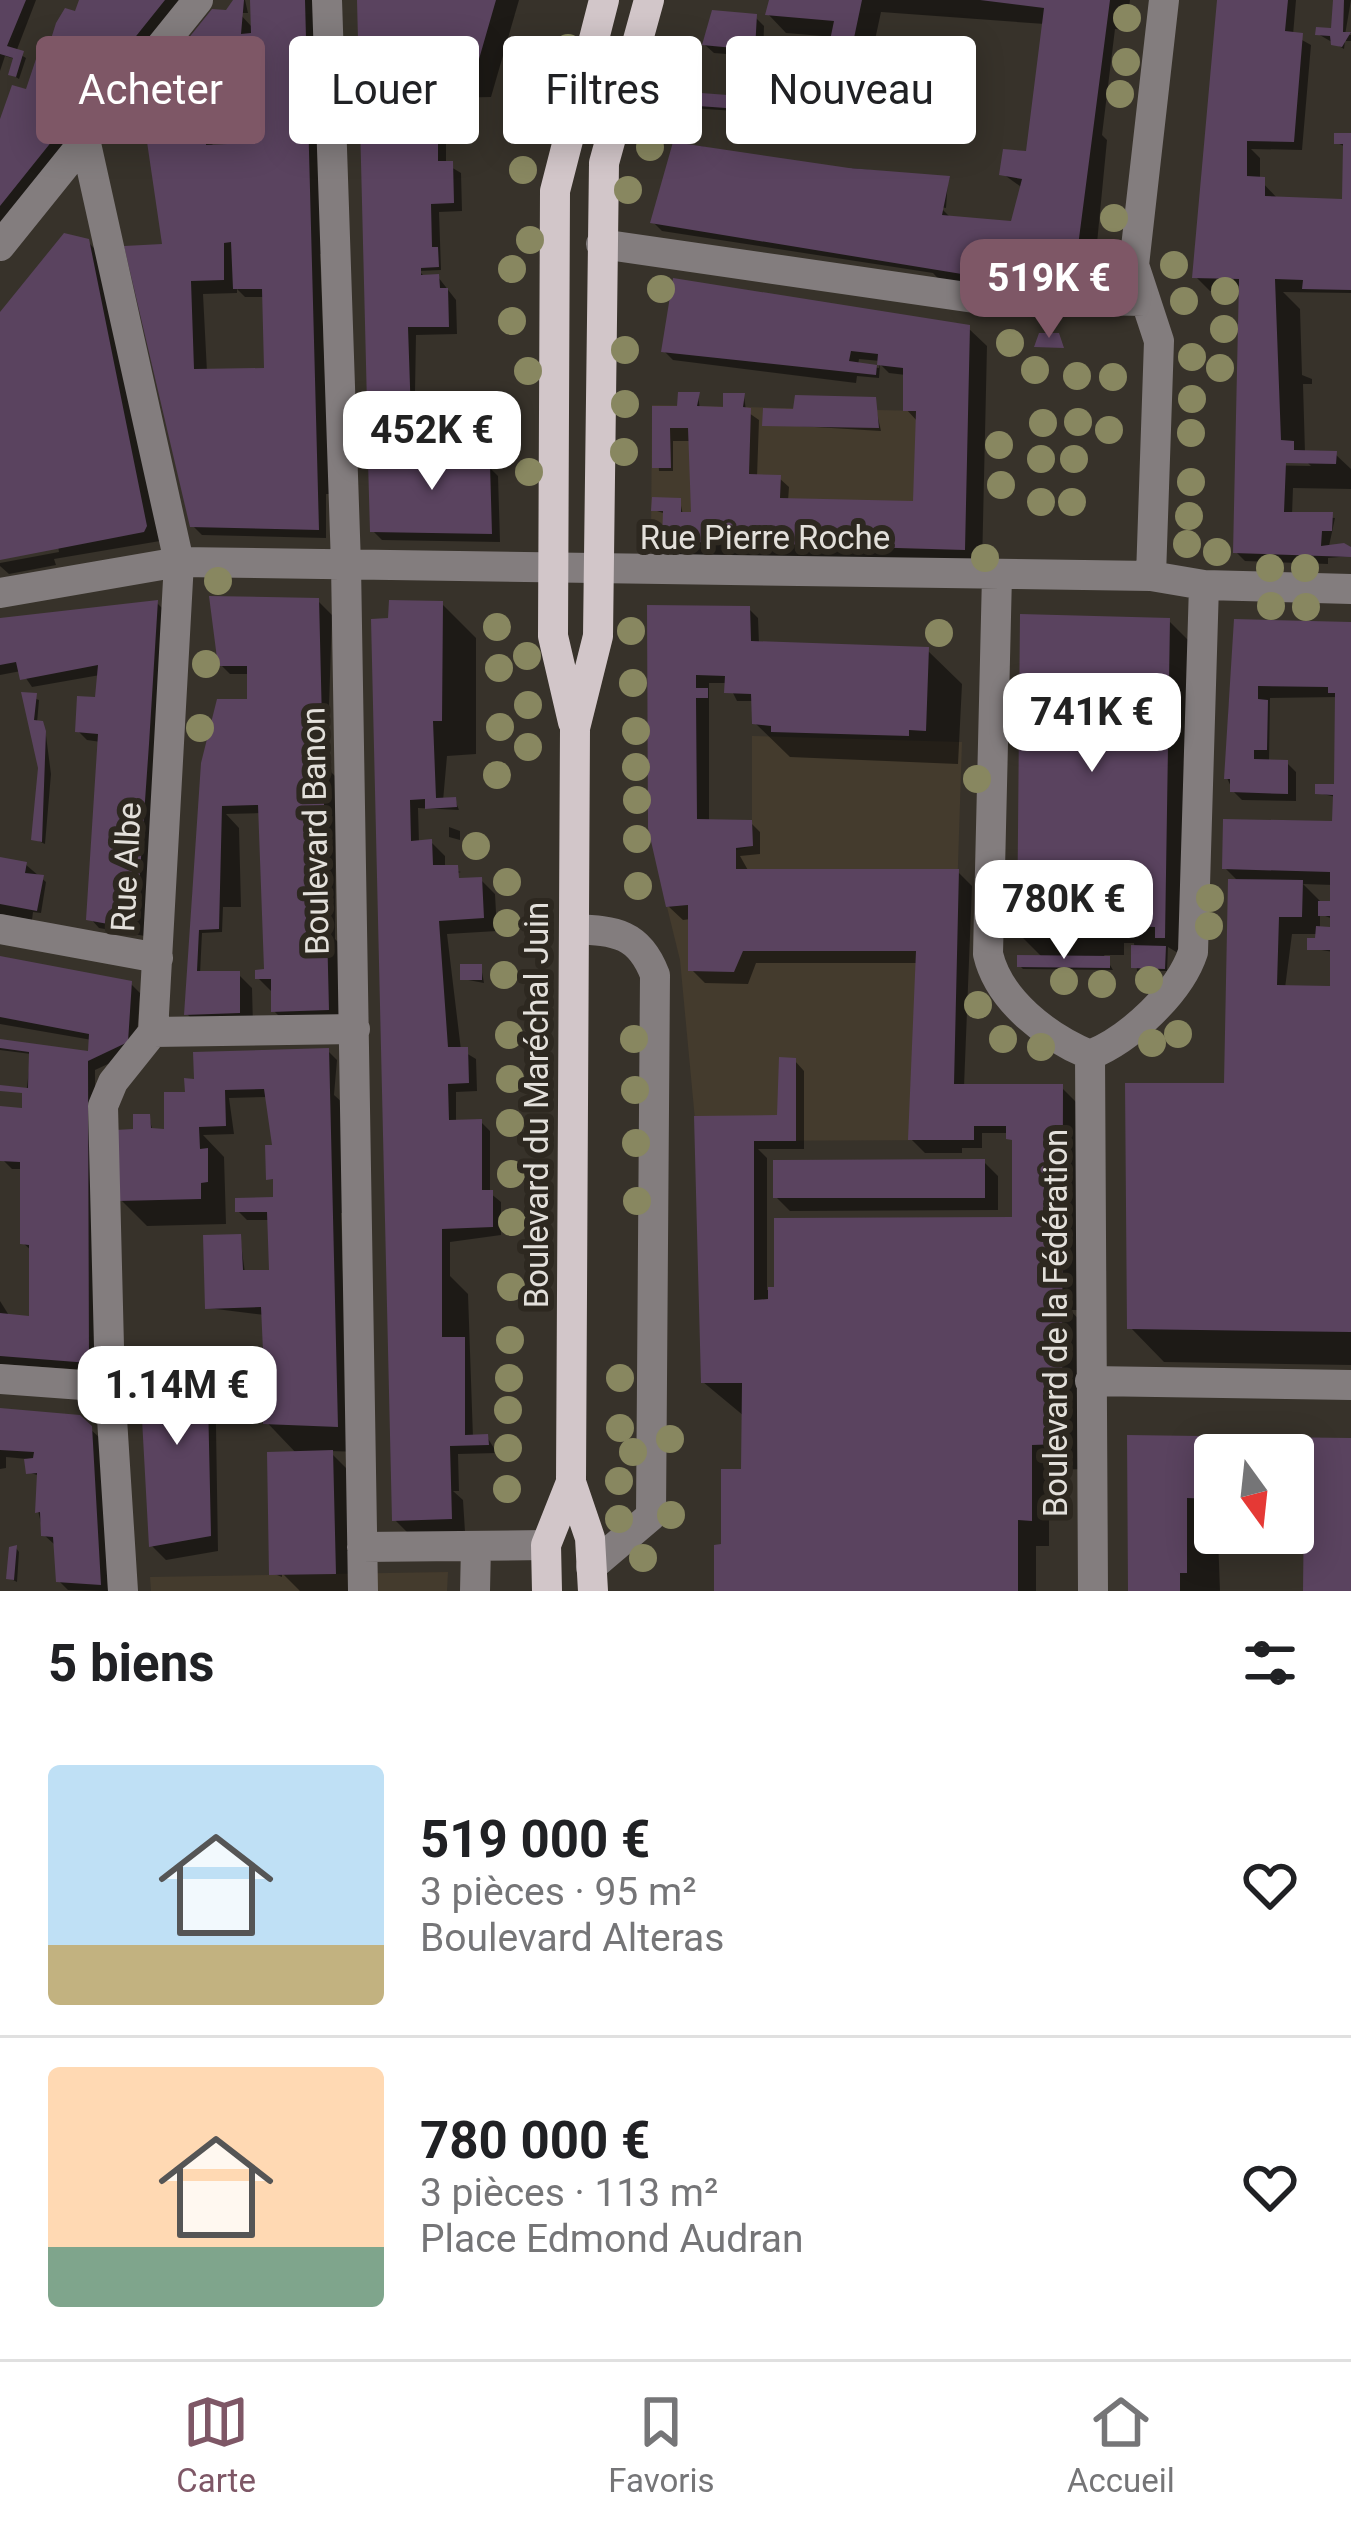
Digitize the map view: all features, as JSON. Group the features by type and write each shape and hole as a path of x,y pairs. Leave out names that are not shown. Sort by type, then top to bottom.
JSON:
{"main road":[{"name":"Boulevard du Maréchal Juin","path":"592,1579 590,1538 571,1482 574,728 553,636 555,190 604,0"},
{"name":"Boulevard du Maréchal Juin","path":"574,728 598,636 604,163 649,0"},
{"name":"Boulevard du Maréchal Juin","path":"547,1591 546,1545 571,1482"}],"street":[{"path":"169,36 198,0"},
{"name":"Boulevard Banon","path":"327,0 346,565 363,1591"},
{"path":"1151,576 1159,341 1134,265 1163,0"},
{"path":"0,246 81,144"},
{"name":"Rue Albe","path":"86,144 179,562 153,1032"},
{"path":"601,244 974,298 1145,301"},
{"name":"Rue Pierre Roche","path":"0,593 179,562 1151,576 1204,585 1351,589"},
{"path":"997,574 988,955 1004,994 1066,1045 1090,1055 1112,1046 1184,978 1193,952 1204,585"},
{"path":"0,929 158,958"},
{"path":"574,929 620,931 645,949 656,975 651,1516 592,1579"},
{"path":"123,1591 110,1387 103,1106 113,1082 153,1032 355,1029"},
{"name":"Boulevard de la Fédération","path":"1090,1055 1093,1591"},
{"path":"0,1379 110,1387"},
{"path":"1090,1381 1351,1385"},
{"path":"362,1546 546,1545"},
{"path":"476,1546 476,1591"}],"shaded area":[{"path":"652,405 968,412 964,550 651,541"},
{"path":"752,736 962,742 949,1140 697,1141 680,960 667,907 688,905 688,863 752,846"},
{"path":"448,1572 447,1591 151,1591 150,1577"}],"building":[{"path":"0,0 26,0 7,46 24,51 16,77 8,75 13,58 0,54"},
{"path":"79,0 165,0 136,36 52,36 65,8 75,11"},
{"path":"233,0 244,0 241,34 251,33 250,0 305,0 306,36 289,36 289,144 309,144 319,530 190,527 124,246 162,244 147,144 265,144 265,36 190,36 212,9 226,10","holes":["231,242 233,289 262,289 264,368 194,369 191,281 224,280 224,243"]},
{"path":"357,0 496,0 479,59 479,36 358,36"},
{"path":"769,0 862,0 854,36 831,36 834,21 765,15"},
{"path":"980,0 1110,0 1074,277 974,276 650,223 672,144 849,168 950,176 942,215 1011,221 1022,179 999,175 1003,149 1026,151 1044,8"},
{"path":"1217,0 1288,0 1285,31 1303,33 1294,142 1247,141 1247,176 1265,177 1265,196 1342,199 1343,144 1334,144 1334,133 1351,133 1351,290 1302,289 1303,280 1275,279 1281,440 1294,441 1294,450 1337,451 1336,464 1286,463 1284,512 1333,512 1332,531 1322,531 1321,546 1344,543 1351,547 1351,557 1233,553 1239,279 1192,278"},
{"path":"1333,0 1344,0 1343,32 1351,32 1342,47 1331,45 1330,36 1315,35 1316,27 1331,28"},
{"path":"712,10 757,14 756,36 726,36 726,47 702,45"},
{"path":"36,59 36,144 50,144 0,206 0,119 12,85 26,89"},
{"path":"702,93 726,95 726,108 702,106"},
{"path":"361,144 438,144 438,161 453,161 454,203 431,204 432,247 438,247 439,267 421,268 421,275 439,274 440,288 448,288 449,327 408,327 412,446 368,445"},
{"path":"64,233 89,239 147,526 144,532 0,560 0,312"},
{"path":"673,278 970,325 965,550 662,541 663,511 651,511 652,497 681,498 681,512 691,512 688,428 670,428 671,468 652,468 652,406 677,406 678,392 700,392 697,406 723,407 723,393 745,393 743,407 751,408 749,474 781,475 780,498 913,501 916,411 903,411 903,368 877,365 876,375 661,352","holes":["851,351 878,354 877,365 849,361"]},
{"path":"1039,333 1059,333 1064,348 1034,347"},
{"path":"795,395 876,397 879,428 762,426 763,408 793,409"},
{"path":"450,429 466,429 465,464 490,464 492,534 370,532 368,461 426,463 426,446 450,446"},
{"path":"209,596 319,598 329,1010 271,1012 271,979 255,979 255,970 264,969 258,805 222,806 219,929 199,930 197,971 240,971 240,1013 184,1015 201,763 217,699 247,699 247,666 218,666"},
{"path":"158,600 136,929 86,920 98,734 75,732 77,696 95,697 98,665 20,680 16,662 0,665 0,618"},
{"path":"389,600 443,601 442,721 433,721 436,798 456,797 457,807 425,809 425,799 410,800 411,841 432,839 433,865 458,865 459,878 482,877 484,918 439,921 448,1047 468,1047 469,1083 448,1084 449,1120 482,1119 482,1190 493,1190 493,1227 442,1229 442,1337 465,1337 465,1435 488,1434 489,1445 450,1446 452,1519 392,1521 371,619 388,618"},
{"path":"647,605 750,606 751,641 929,647 926,731 909,730 909,736 771,732 771,726 752,724 751,694 724,693 725,676 696,675 696,688 708,688 708,698 696,698 697,819 752,820 753,846 736,848 736,869 959,869 954,1084 1063,1084 1062,1444 1032,1445 1032,1521 1018,1520 1018,1591 714,1591 714,1545 721,1544 721,1469 741,1469 742,1383 701,1383 694,1116 777,1115 779,1057 796,1058 796,1141 754,1141 754,1300 768,1299 768,1287 774,1287 774,1218 1012,1217 1012,1140 1006,1139 1006,1126 974,1126 974,1140 908,1140 916,951 743,951 734,972 688,971 688,905 666,907 648,828"},
{"path":"1020,614 1170,618 1165,938 1155,938 1155,927 1107,926 1107,937 1017,937"},
{"path":"1234,619 1351,622 1351,1332 1127,1329 1125,1083 1224,1083 1228,879 1303,880 1302,917 1279,917 1277,985 1330,986 1330,950 1307,950 1307,938 1315,938 1316,926 1330,927 1330,916 1318,916 1318,901 1330,901 1330,872 1222,869 1223,819 1332,821 1333,795 1315,794 1315,784 1334,784 1335,693 1328,693 1328,687 1258,686 1258,699 1268,700 1267,750 1254,750 1254,759 1288,760 1288,794 1230,792 1230,779 1224,779"},
{"path":"21,692 37,693 34,720 43,721 46,731 42,842 31,840 38,768"},
{"path":"0,857 27,862 25,873 44,875 37,911 0,904"},
{"path":"1131,945 1166,946 1165,969 1131,968"},
{"path":"1017,955 1110,956 1110,968 1017,967"},
{"path":"0,956 132,981 128,1042 88,1061 89,1363 0,1356 0,1313 29,1316 29,1245 20,1244 20,1162 0,1161 0,1106 22,1108 22,1093 0,1091 0,1085 28,1088 29,1052 0,1048 0,1039 88,1051 89,1034 0,1017"},
{"path":"460,964 482,964 482,980 460,980"},
{"path":"329,1048 338,1427 263,1424 262,1413 253,1413 252,1352 263,1351 261,1307 205,1309 203,1235 241,1234 243,1270 269,1270 267,1212 235,1212 235,1198 273,1197 273,1179 266,1180 265,1145 272,1145 264,1089 225,1090 226,1126 199,1127 200,1149 208,1148 208,1182 201,1183 201,1199 118,1201 115,1130 133,1129 133,1114 150,1114 151,1128 164,1129 164,1092 185,1092 184,1078 194,1079 193,1052"},
{"path":"985,1159 985,1198 773,1198 773,1160"},
{"path":"207,1353 211,1536 149,1547 142,1419 147,1354"},
{"path":"0,1408 80,1415 92,1426 101,1585 56,1582 53,1537 41,1536 40,1512 35,1513 37,1473 26,1474 24,1459 33,1458 34,1452 0,1450"},
{"path":"1127,1435 1194,1436 1194,1498 1187,1498 1187,1573 1180,1573 1180,1591 1128,1591"},
{"path":"1314,1438 1351,1438 1351,1591 1303,1591 1303,1554 1314,1554"},
{"path":"333,1450 336,1574 269,1575 267,1452"},
{"path":"17,1545 14,1580 6,1579 9,1547"}]}
